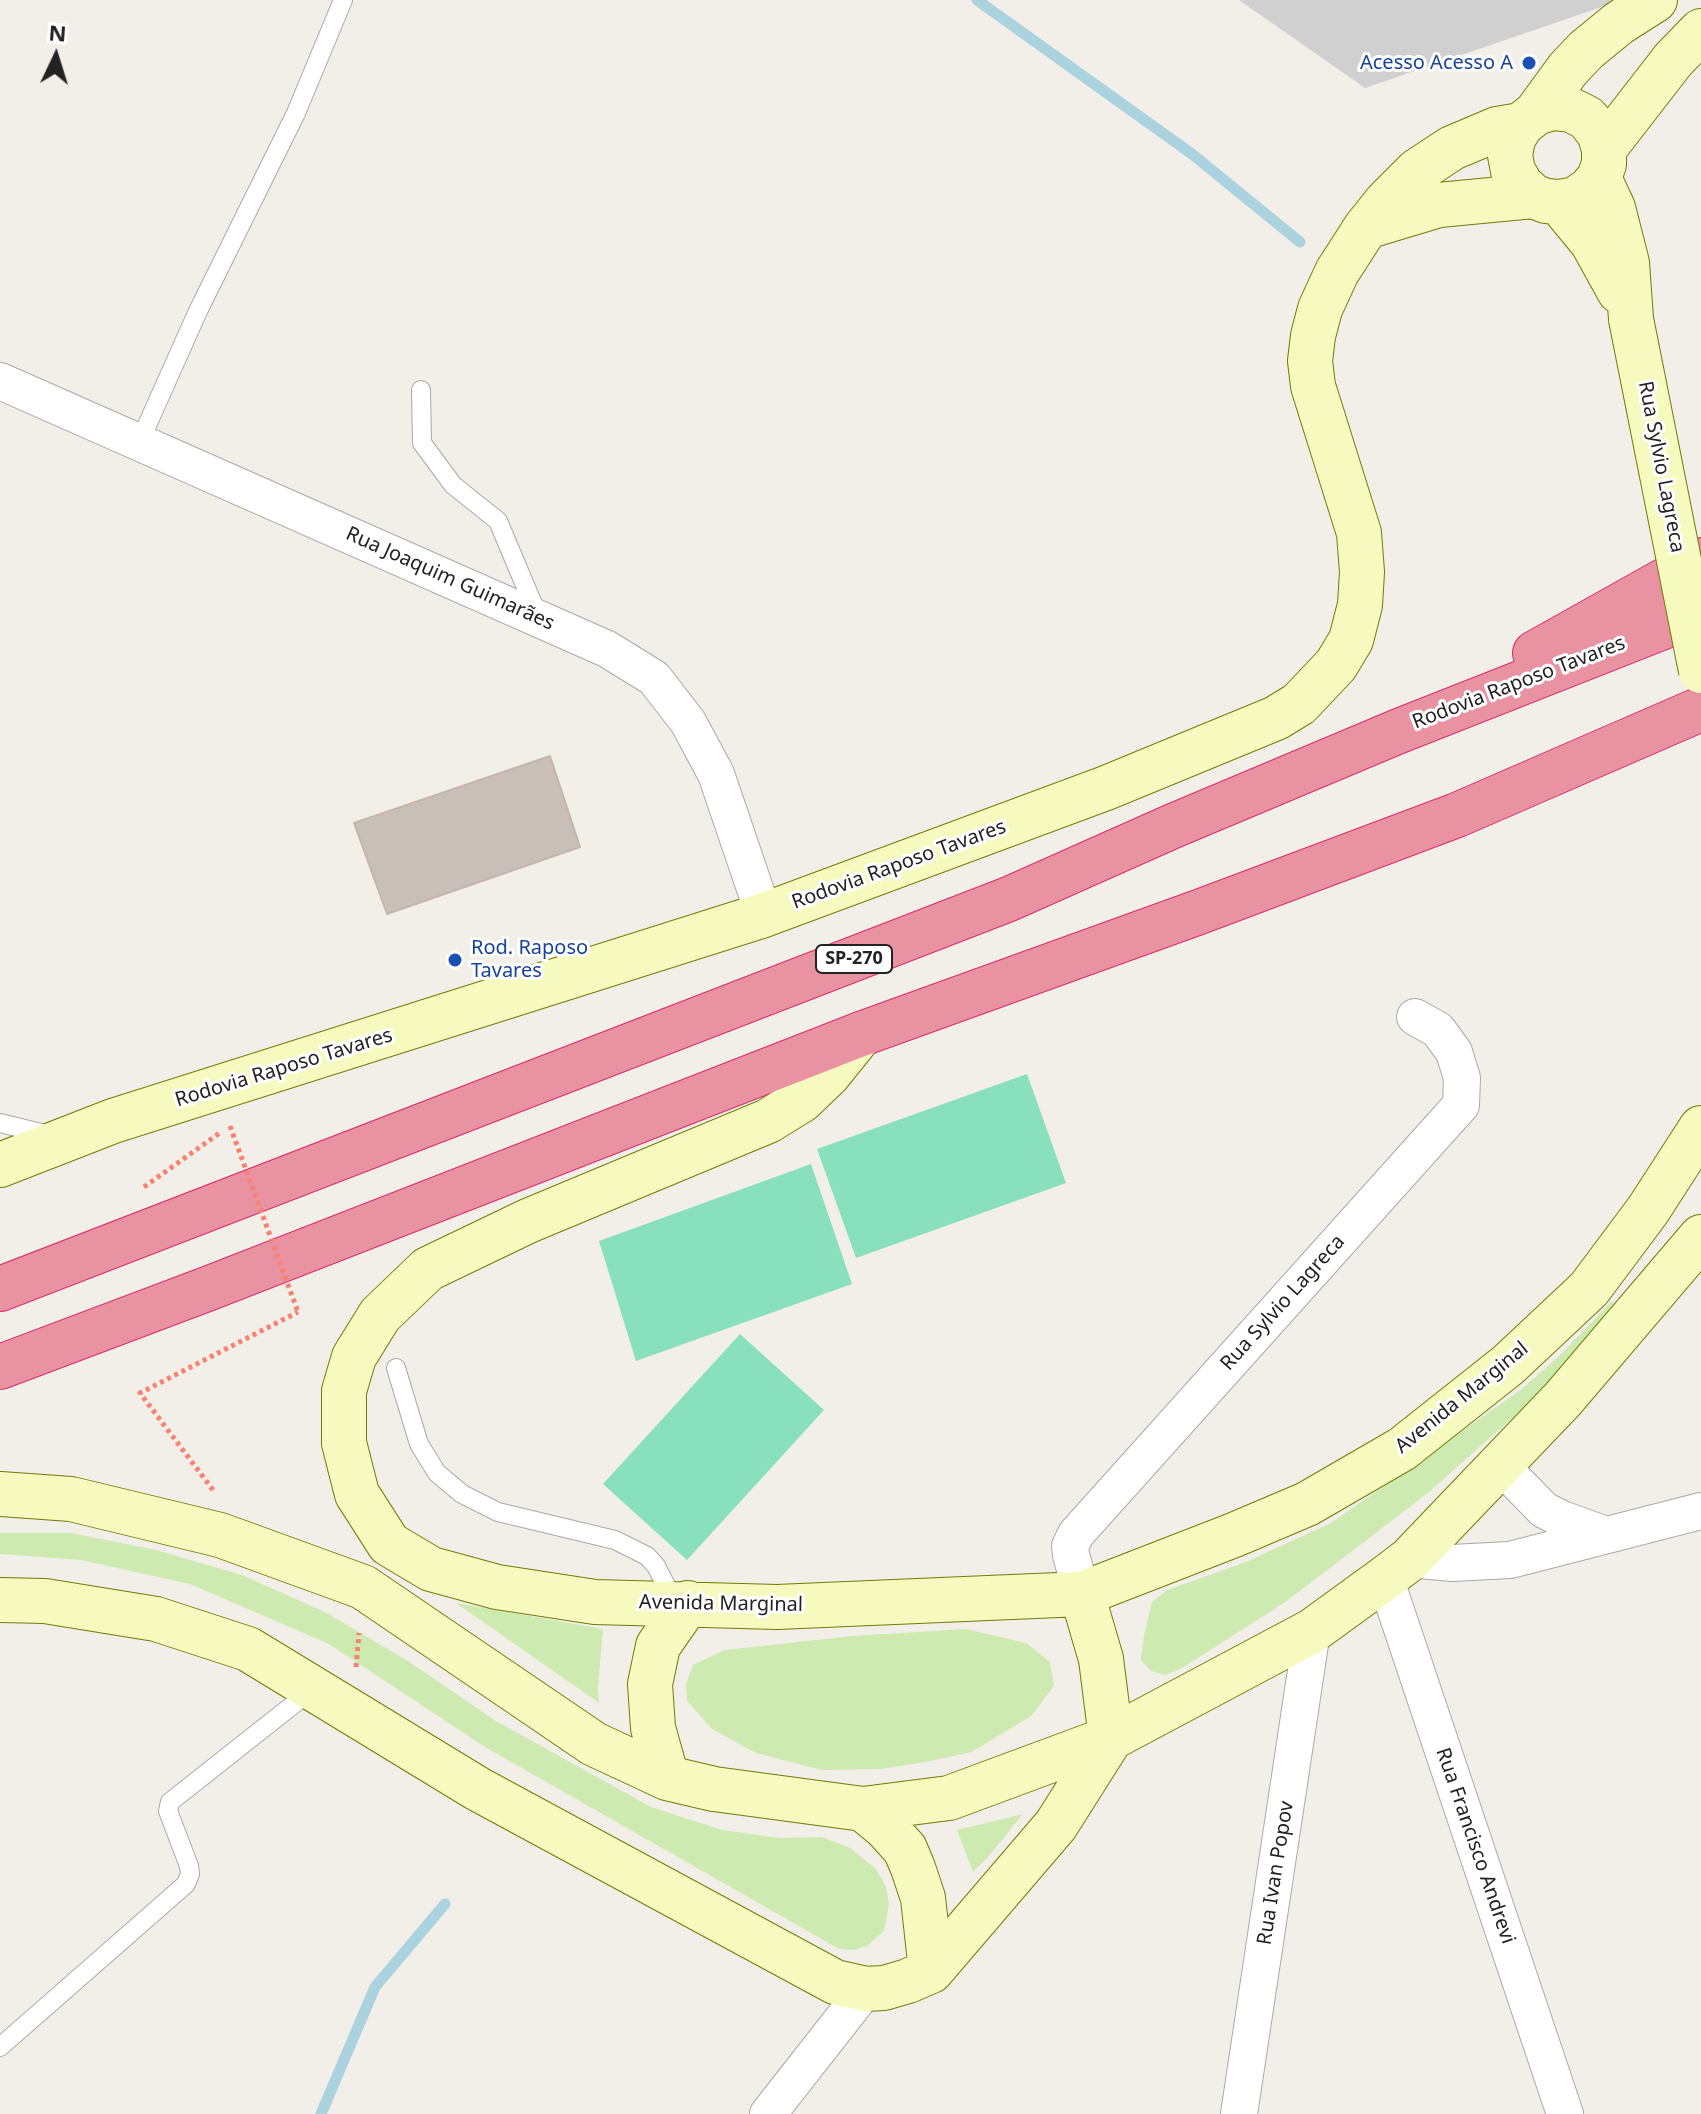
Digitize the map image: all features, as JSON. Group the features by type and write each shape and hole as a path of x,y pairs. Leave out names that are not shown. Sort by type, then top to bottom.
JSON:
{"highway":[{"path":"1399,731 1701,560"},
{"name":"Rodovia Raposo Tavares","path":"0,1289 1009,899 1399,731 1701,612"},
{"path":"0,1367 861,1034 1457,815 1701,709"}],"main road":[{"path":"1546,199 1521,185 1513,171 1510,155 1513,139 1586,50 1619,23 1655,0"},
{"path":"1366,227 1439,205 1575,199 1589,190 1602,164 1673,60 1701,31"},
{"path":"1528,119 1553,108 1571,110 1587,118 1599,133 1602,164"},
{"name":"Rodovia Raposo Tavares","path":"0,1165 113,1121 764,915 1106,788 1276,718 1299,704 1336,665 1351,640 1360,605 1362,572 1359,533 1313,386 1310,361 1320,309 1337,272 1366,227 1417,171 1452,148 1528,119"},
{"name":"Rua Sylvio Lagreca","path":"1602,164 1627,263 1630,315 1701,671"},
{"name":"Rua Sylvio Lagreca","path":"1546,199 1592,242 1630,315"},
{"name":"Avenida Marginal","path":"861,1034 828,1075 802,1100 768,1121 528,1221 428,1269 380,1315 354,1357 344,1391 344,1443 357,1494 389,1544 431,1569 497,1587 595,1602 777,1607 1082,1594 1307,1504 1402,1449 1508,1365 1589,1289 1648,1210 1692,1141 1701,1098"},
{"path":"0,1494 71,1499 220,1535 363,1587 594,1744 667,1778 714,1789 863,1809 949,1798 1111,1738 1312,1631 1398,1568 1501,1466 1563,1399 1701,1237"},
{"path":"0,1600 45,1601 156,1619 248,1649 478,1789 835,1982 866,1989 884,1988 931,1971 1056,1825 1111,1738 1101,1659 1082,1594"},
{"path":"667,1778 653,1728 650,1684 658,1646 681,1603"},
{"path":"863,1809 885,1827 909,1858 923,1898 931,1971"}],"street":[{"name":"Rua Joaquim Guimarães","path":"0,381 539,618 607,649 654,678 688,722 716,774 764,915"},
{"name":"Rua Sylvio Lagreca","path":"1082,1594 1070,1546 1076,1534 1461,1105 1462,1078 1454,1052 1438,1030 1415,1017"},
{"path":"1501,1466 1544,1510 1606,1535"},
{"path":"1398,1568 1510,1560 1701,1511"},
{"name":"Rua Francisco Andrevi","path":"1398,1568 1565,2114"},
{"name":"Rua Ivan Popov","path":"1239,2114 1312,1631"},
{"path":"768,2114 866,1989"}],"lane":[{"path":"140,441 198,311 296,113 343,0"},
{"path":"421,390 422,443 453,485 498,521 539,618"},
{"path":"0,1123 67,1139"},
{"path":"396,1368 419,1444 437,1473 462,1494 498,1512 615,1540 647,1556 681,1603"},
{"path":"0,2047 186,1884 189,1866 168,1811 170,1802 313,1689"}],"path":[{"path":"216,1493 140,1393 298,1312 230,1126"},
{"path":"352,1714 363,1587"}],"shaded area":[{"path":"1239,0 1622,0 1365,88"}],"green space":[{"path":"1027,1074 1066,1183 856,1258 817,1149"},
{"path":"811,1164 852,1284 636,1361 599,1241"},
{"path":"1612,1301 1615,1308 1537,1396 1429,1492 1368,1539 1284,1603 1182,1668 1165,1675 1151,1671 1141,1660 1152,1602 1167,1590 1246,1562 1331,1523 1522,1389"},
{"path":"740,1334 824,1410 687,1560 603,1484"},
{"path":"0,1533 71,1533 156,1550 242,1575 327,1613 411,1663 496,1721 651,1807 722,1830 780,1838 822,1837 850,1848 876,1869 886,1887 889,1904 884,1931 867,1946 855,1950 839,1949 485,1747 329,1644 190,1584 81,1560 0,1554"},
{"path":"456,1603 603,1629 599,1703"},
{"path":"966,1629 1026,1643 1050,1662 1054,1686 1031,1716 972,1752 881,1769 822,1770 756,1753 712,1729 687,1701 686,1684 693,1665 725,1650 852,1636"},
{"path":"1023,1814 988,1857 973,1872 957,1830"}],"building":[{"path":"550,756 580,847 387,914 354,823"}],"waterway":[{"path":"977,0 1192,154 1300,242"},
{"path":"321,2114 375,1987 445,1904"}],"place":[{"name":"Acesso Acesso A","path":"1529,63"},
{"name":"Rod. Raposo Tavares","path":"455,960"}]}
